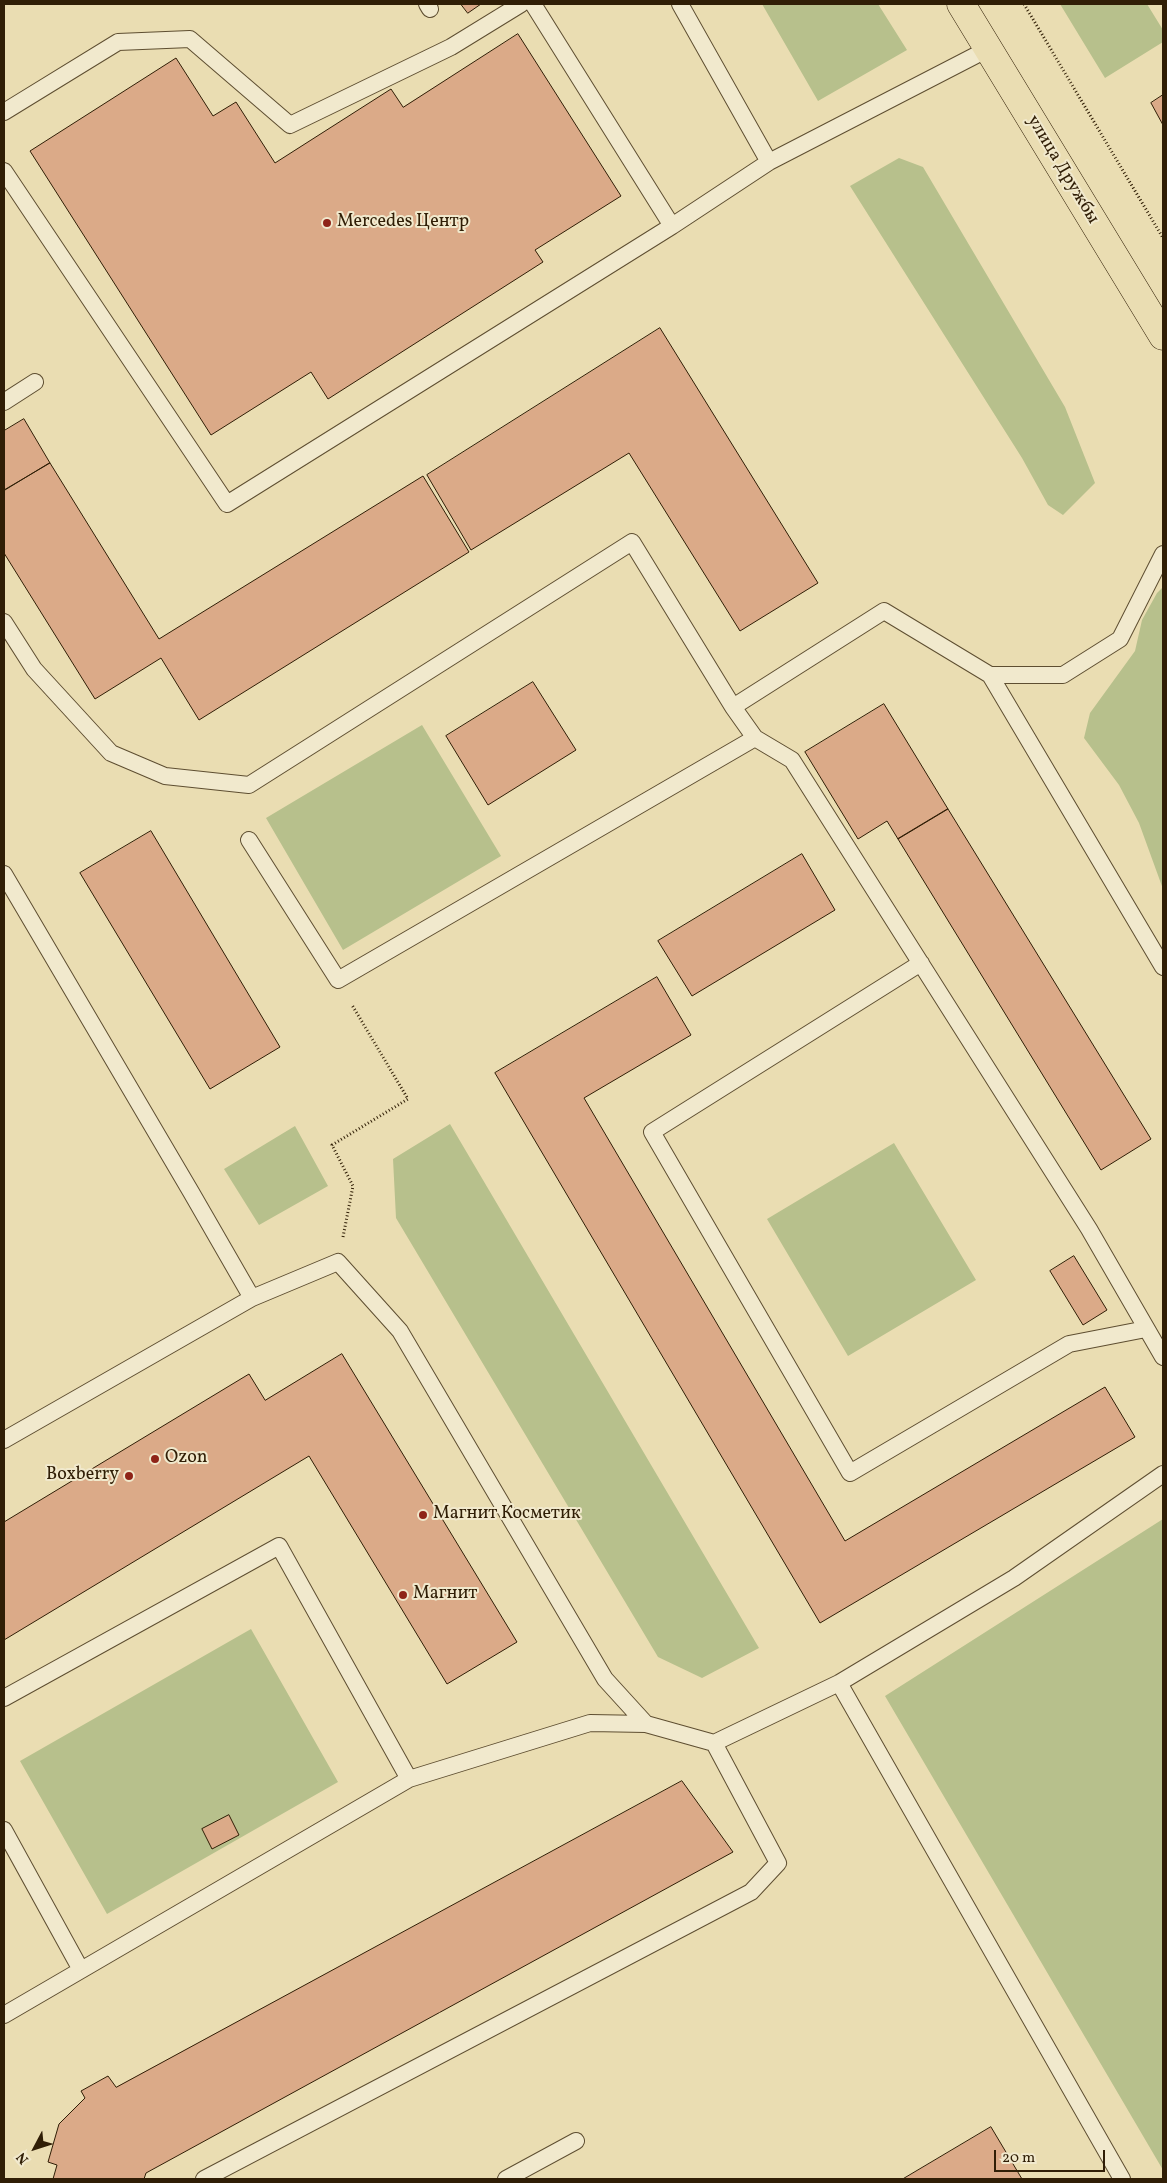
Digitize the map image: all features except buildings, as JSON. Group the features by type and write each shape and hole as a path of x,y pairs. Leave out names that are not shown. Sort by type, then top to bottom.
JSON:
{"main road":[{"name":"улица Дружбы","path":"961,4 1163,336"}],"lane":[{"path":"4,112 118,42 190,39 290,125 451,47 521,4"},
{"path":"533,4 672,226"},
{"path":"680,4 769,162"},
{"path":"4,171 227,504 672,226 769,162 988,49"},
{"path":"4,402 35,382"},
{"path":"4,622 34,669 111,753 165,776 249,784 632,542 733,707 756,738 792,760 1089,1228 1163,1357"},
{"path":"990,675 1063,675 1120,638 1163,554"},
{"path":"733,707 884,611 990,675 1163,967"},
{"path":"249,840 338,980 756,738"},
{"path":"4,874 252,1298"},
{"path":"921,963 652,1132 850,1473 1069,1344 1146,1329"},
{"path":"4,1440 252,1298 338,1262 400,1331 605,1679 646,1724"},
{"path":"4,2015 409,1779 590,1723 646,1724 714,1743 839,1683 1014,1578 1163,1474"},
{"path":"4,1698 279,1546 409,1779"},
{"path":"839,1683 1122,2179"},
{"path":"204,2179 751,1892 778,1863 714,1743"},
{"path":"4,1830 81,1970"},
{"path":"506,2179 576,2141"}],"path":[{"path":"1024,4 1163,238"},
{"path":"338,980 408,1099 332,1145 353,1186 338,1262"}],"green space":[{"path":"762,4 878,4 907,50 818,101"},
{"path":"1060,4 1147,4 1163,30 1163,42 1105,78"},
{"path":"899,158 923,167 1065,407 1095,483 1063,515 1048,505 1022,458 850,186"},
{"path":"1163,587 1163,889 1139,823 1119,785 1084,738 1090,713 1135,651 1142,620 1157,593"},
{"path":"422,725 501,856 343,950 266,818"},
{"path":"450,1124 759,1648 702,1678 658,1657 396,1218 393,1159"},
{"path":"295,1126 328,1186 259,1225 224,1169"},
{"path":"894,1143 976,1280 848,1356 767,1219"},
{"path":"1163,1519 1163,2170 885,1696"},
{"path":"251,1629 338,1782 107,1914 20,1761"}],"place":[{"name":"Mercedes Центр","path":"327,223"},
{"name":"Ozon","path":"155,1459"},
{"name":"Boxberry","path":"129,1476"},
{"name":"Магнит Косметик","path":"423,1515"},
{"name":"Магнит","path":"403,1595"}]}
